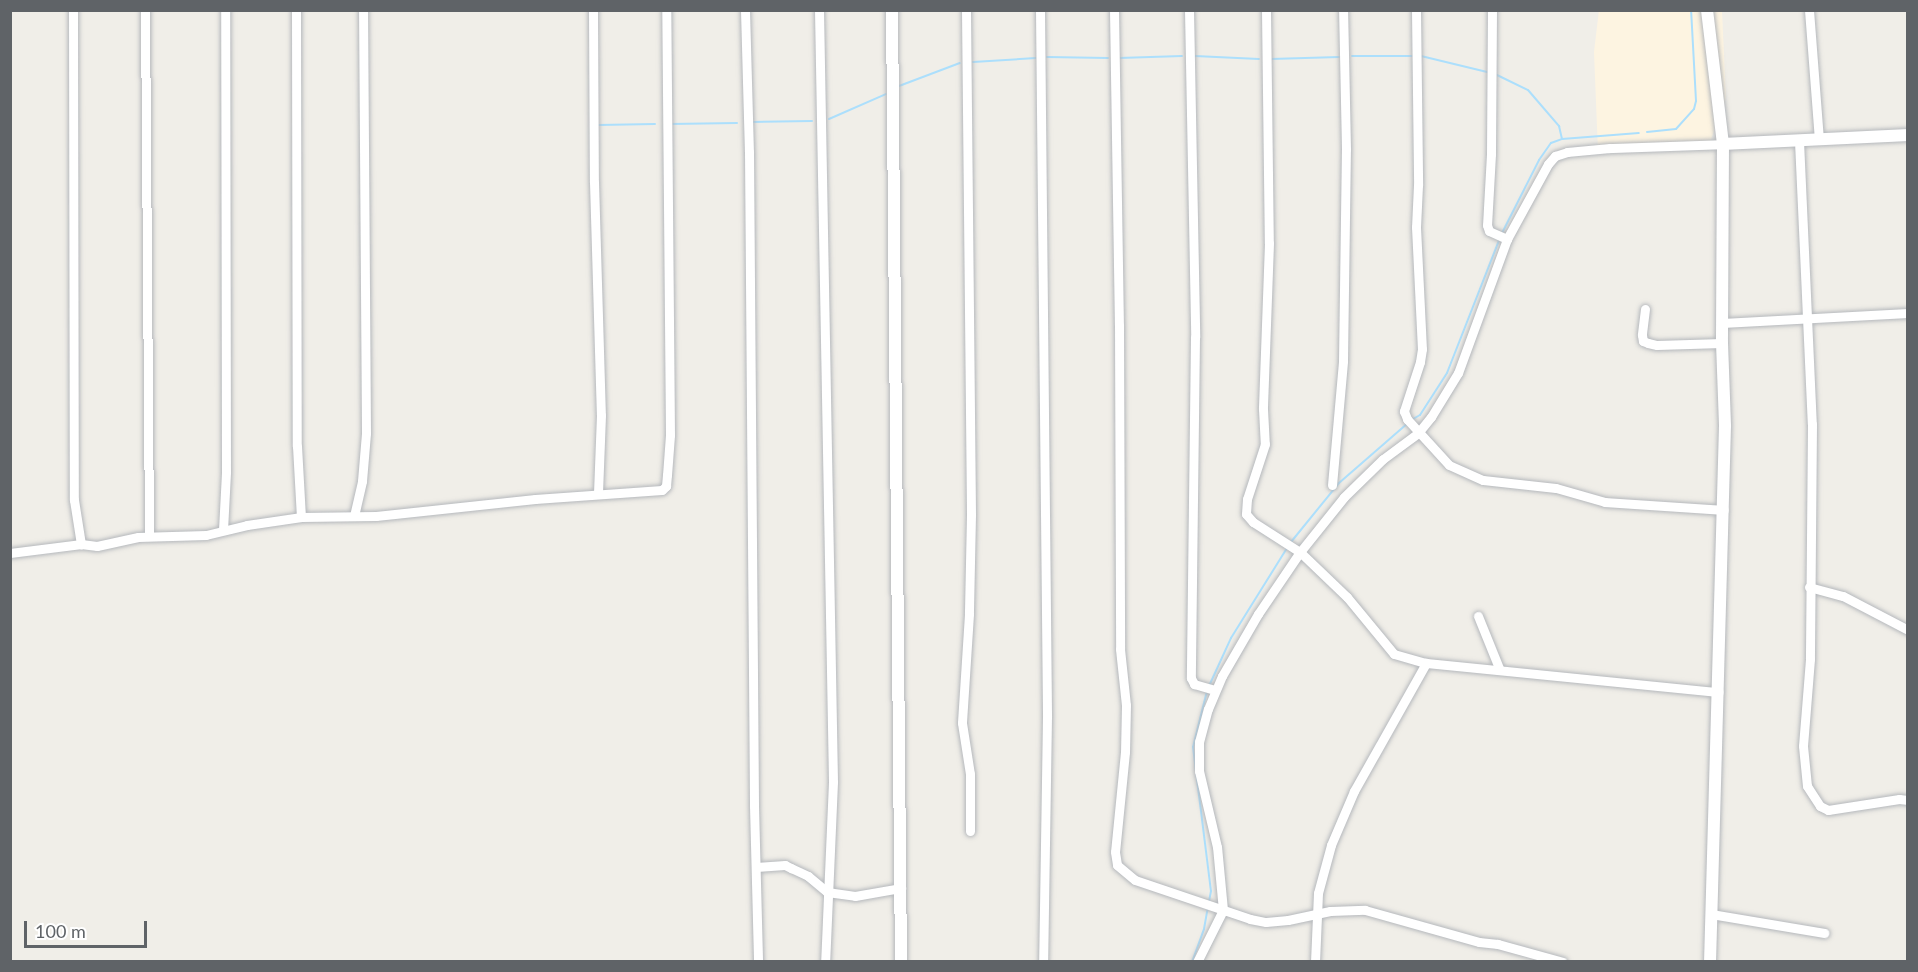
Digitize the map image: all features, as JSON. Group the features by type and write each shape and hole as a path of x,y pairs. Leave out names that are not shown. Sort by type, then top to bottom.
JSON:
{"main road":[{"path":"892,10 901,962"},
{"path":"1707,10 1723,144 1724,510 1710,962"},
{"path":"1723,144 1908,135"}],"street":[{"path":"73,10 74,500 81,544"},
{"path":"145,10 149,536"},
{"path":"224,530 226,472 225,10"},
{"path":"296,10 297,435 301,517"},
{"path":"354,516 362,482 366,433 363,10"},
{"path":"593,10 594,182 601,415 597,494"},
{"path":"10,553 81,544 97,546 149,536 206,535 301,517 354,516 662,490 666,486 668,475 670,388 666,10"},
{"path":"745,10 749,152 758,962"},
{"path":"819,10 833,782 825,962"},
{"path":"966,10 970,515 969,614 962,723 970,774 970,831"},
{"path":"1040,10 1047,705 1043,962"},
{"path":"1114,10 1119,348 1120,649 1126,705 1125,752 1115,852 1117,865 1135,880 1214,908 1266,922 1347,909 1365,910 1479,942 1498,944 1563,962"},
{"path":"1189,10 1195,337 1191,678 1194,684 1215,690"},
{"path":"1266,10 1269,254 1263,409 1265,444 1247,499 1246,514 1252,522 1300,552 1347,597 1394,654 1426,663 1499,668 1719,692"},
{"path":"1332,485 1343,361 1346,117 1343,10"},
{"path":"1416,10 1416,238 1422,349 1404,411 1413,426 1449,465 1483,480 1556,488 1605,502 1724,510"},
{"path":"1492,10 1491,154 1486,225 1502,237"},
{"path":"1809,10 1819,140"},
{"path":"1799,141 1812,424 1810,659 1803,746 1807,786 1820,806 1828,810 1908,800"},
{"path":"1197,962 1214,908 1217,847 1199,771 1199,742 1215,690 1258,614 1300,552 1344,497 1383,459 1458,373 1502,237 1555,156 1610,148 1723,144"},
{"path":"1645,309 1643,341 1667,345 1722,343"},
{"path":"1722,323 1908,313"},
{"path":"1809,587 1843,596 1908,630"},
{"path":"1478,616 1499,668"},
{"path":"1315,962 1316,915 1324,867 1340,821 1426,663"},
{"path":"756,867 784,865 808,876 827,892 855,896 901,888"},
{"path":"1711,914 1824,933"}],"shaded area":[{"path":"1599,10 1722,11 1726,98 1710,142 1598,152 1594,52"}],"waterway":[{"path":"1647,132 1676,129 1694,109 1696,101 1691,10"},
{"path":"1119,58 1182,56"},
{"path":"1195,56 1259,59"},
{"path":"1352,56 1412,56"},
{"path":"1421,56 1487,72"},
{"path":"1047,57 1108,58"},
{"path":"1271,59 1339,57"},
{"path":"973,62 1036,58"},
{"path":"899,86 960,63"},
{"path":"1497,75 1528,90 1559,126 1562,139"},
{"path":"829,119 886,94"},
{"path":"752,122 812,121"},
{"path":"670,124 737,123"},
{"path":"598,125 655,124"},
{"path":"1501,235 1539,160 1551,143 1562,139 1639,133"},
{"path":"1413,419 1420,415 1447,373 1499,240"},
{"path":"1291,542 1339,483 1408,423"},
{"path":"1209,686 1231,638 1287,548"},
{"path":"1207,691 1193,747 1211,891 1209,901"},
{"path":"1192,962 1204,929 1208,907"}]}
